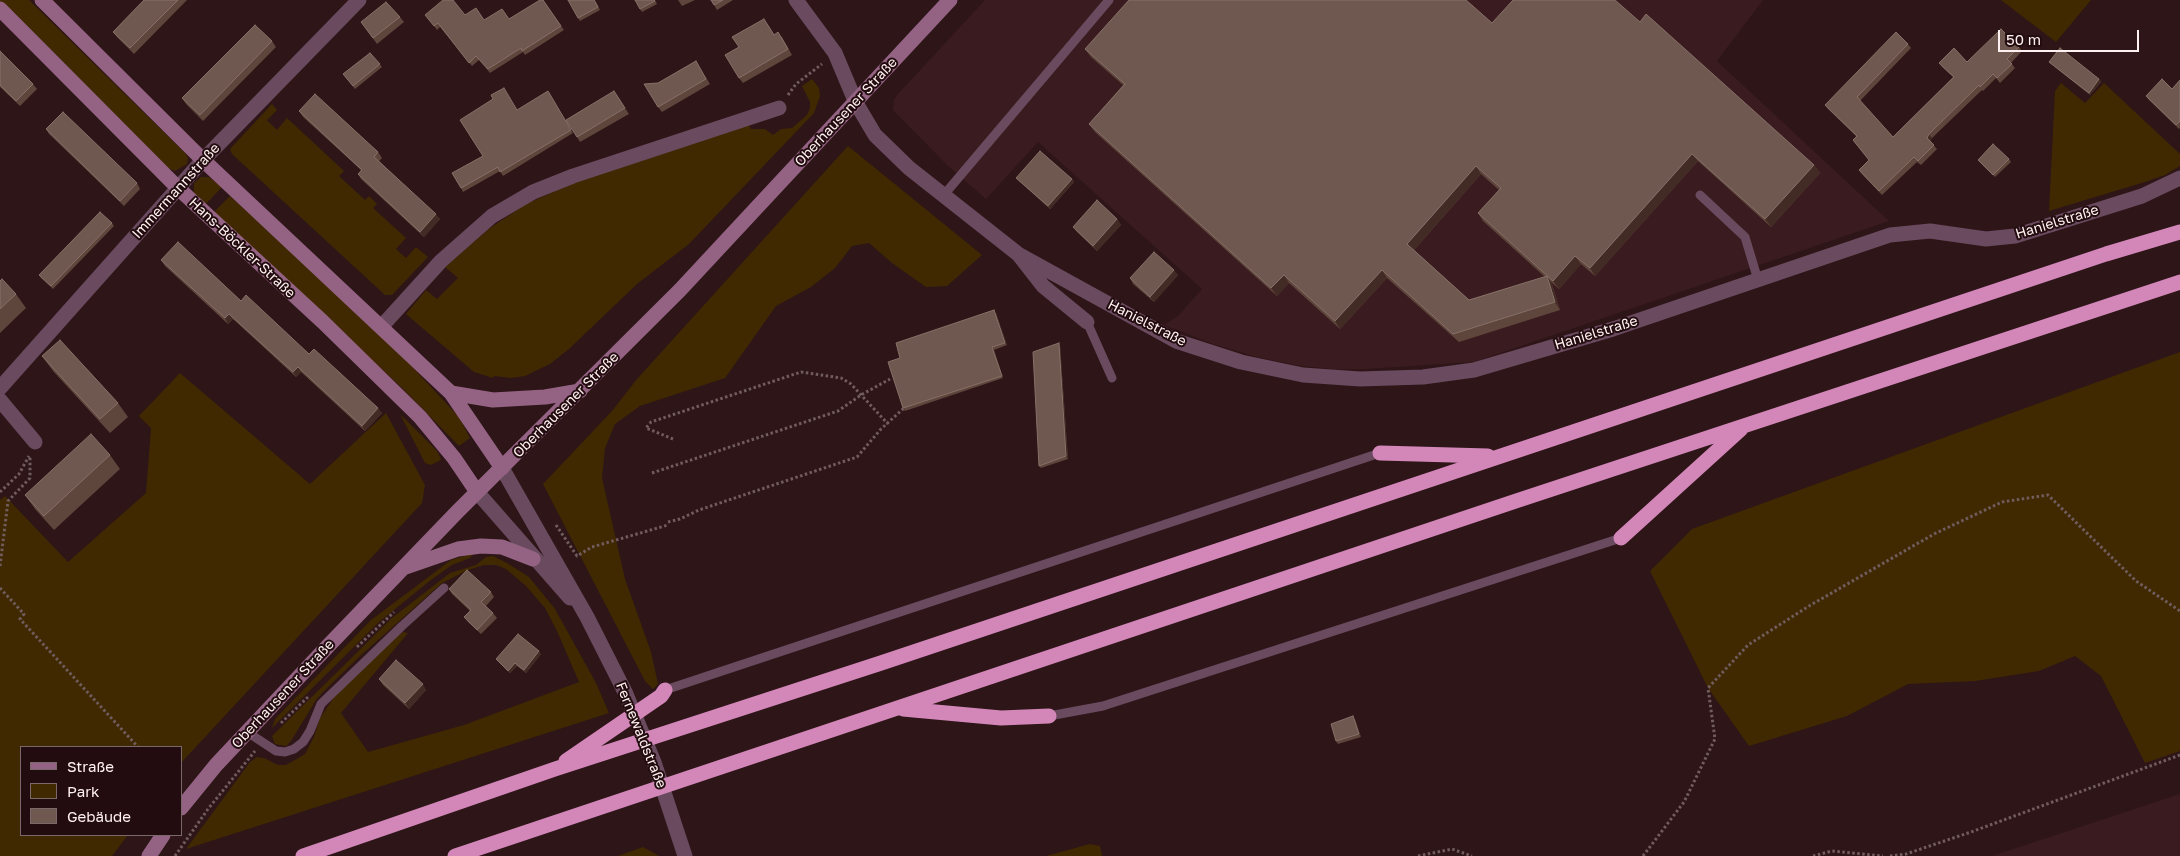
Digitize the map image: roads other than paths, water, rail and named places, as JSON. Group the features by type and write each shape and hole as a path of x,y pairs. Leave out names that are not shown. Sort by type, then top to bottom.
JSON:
{"highway":[{"path":"302,856 555,769 872,666 2097,257 2180,232"},
{"path":"455,856 2180,282"},
{"path":"1621,538 1746,425"},
{"path":"1380,453 1499,456"},
{"path":"555,769 660,696 665,690"},
{"path":"896,708 1001,718 1049,716"}],"main road":[{"path":"42,0 203,160 382,326 451,393 502,468"},
{"name":"Oberhausener Straße","path":"182,807 216,765 402,569 680,290 950,0"},
{"name":"Hans-Böckler-Straße","path":"0,9 178,188 323,322 420,417 454,458 477,492"},
{"path":"451,393 493,400 544,397 580,391"},
{"name":"Fernewaldstraße","path":"402,569 458,549 481,546 502,547 533,559"},
{"path":"149,856 161,836"}],"street":[{"name":"Immermannstraße","path":"0,388 203,160 360,0"},
{"name":"Hanielstraße","path":"796,0 834,53 856,102 875,135 909,168 1018,254 1176,341 1240,362 1303,375 1360,379 1423,377 1474,370 1613,329 1890,235 1930,230 1986,239 2015,236 2142,196 2180,178"},
{"path":"382,326 441,261 492,216 533,192 573,176 780,108"},
{"name":"Hanielstraße","path":"1018,254 1043,286 1086,322"},
{"path":"0,400 32,448"},
{"name":"Fernewaldstraße","path":"502,468 587,617 626,694 654,762 685,856"},
{"name":"Fernewaldstraße","path":"477,492 533,559 587,617"}],"lane":[{"path":"943,196 1109,0"},
{"path":"1700,195 1745,237 1758,280"},
{"path":"1086,322 1112,378"},
{"path":"665,690 1380,453"},
{"path":"1049,716 1103,706 1621,538"},
{"path":"248,732 276,751 285,752 294,749 303,742 310,731 321,704 444,588"}]}
